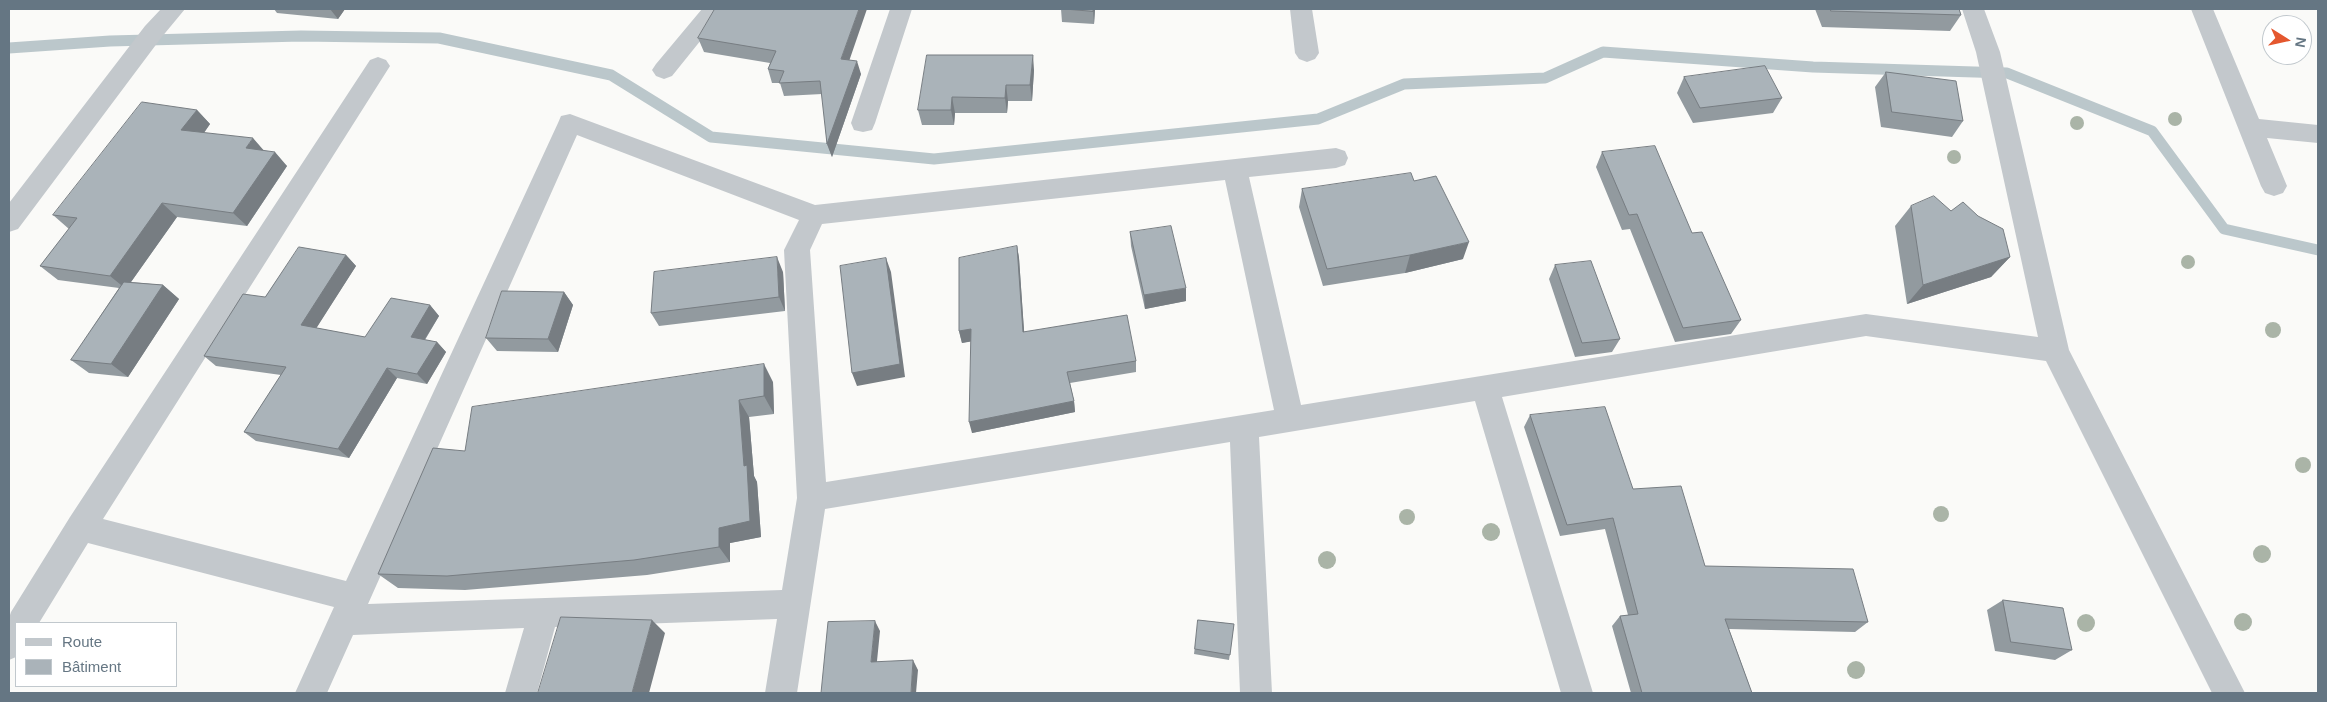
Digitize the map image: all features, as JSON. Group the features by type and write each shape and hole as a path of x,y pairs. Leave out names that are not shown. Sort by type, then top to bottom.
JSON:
{"street":[{"path":"9,222 147,40 174,9"},
{"path":"664,70 715,9"},
{"path":"863,123 901,9"},
{"path":"1301,9 1307,53"},
{"path":"1973,9 1988,52 2055,352 2229,693"},
{"path":"2202,9 2274,186"},
{"path":"23,622 81,526 378,66"},
{"path":"311,693 570,123 814,215 1336,158"},
{"path":"2250,126 2318,134"},
{"path":"1235,169 1290,420"},
{"path":"780,693 812,498 796,250 814,215"},
{"path":"812,498 1866,325 2055,352"},
{"path":"1485,388 1578,693"},
{"path":"1244,427 1256,693"},
{"path":"81,526 350,609 544,613 795,604"},
{"path":"521,693 544,613"}],"building":[{"path":"715,9 859,9 841,59 857,61 827,144 820,81 779,83 784,71 768,69 776,51 698,38"},
{"path":"1065,9 1093,9 1093,11"},
{"path":"1831,9 1959,9 1961,15 1831,11"},
{"path":"927,55 1033,55 1030,85 1006,85 1005,98 952,97 951,110 918,110"},
{"path":"1765,66 1782,98 1700,108 1684,77"},
{"path":"1886,72 1956,81 1963,121 1892,112"},
{"path":"142,102 197,110 181,130 253,138 246,148 275,152 233,213 162,203 110,276 40,266 77,218 53,215"},
{"path":"1655,146 1692,233 1702,232 1741,320 1683,328 1637,214 1629,215 1602,152"},
{"path":"1411,173 1414,181 1436,176 1469,242 1410,255 1327,269 1302,189"},
{"path":"1934,196 1951,211 1963,202 1978,216 2003,229 2010,257 1923,285 1911,206"},
{"path":"1171,226 1186,288 1144,295 1130,232"},
{"path":"1017,246 1023,332 1127,315 1136,361 1067,372 1074,401 969,422 971,329 959,331 959,258"},
{"path":"299,247 346,255 301,325 365,337 391,298 430,305 411,337 437,342 417,374 387,368 338,449 244,432 286,367 204,356 243,294 265,297"},
{"path":"777,257 779,297 651,313 654,272"},
{"path":"886,258 900,364 852,373 840,266"},
{"path":"1591,261 1620,339 1582,343 1555,265"},
{"path":"124,282 163,285 111,364 71,360"},
{"path":"502,291 564,292 548,339 486,338"},
{"path":"764,364 764,396 739,400 744,466 747,465 750,521 719,528 719,547 634,560 447,576 378,574 433,448 465,451 472,407"},
{"path":"1605,407 1633,489 1681,486 1705,566 1853,569 1868,622 1725,619 1752,693 1642,693 1620,616 1638,614 1613,518 1567,525 1530,415"},
{"path":"2003,600 2063,608 2072,650 2011,642"},
{"path":"561,617 652,620 632,693 538,693"},
{"path":"1198,620 1234,624 1230,655 1195,649"},
{"path":"875,621 871,662 913,660 911,693 821,693 828,622"}],"waterway":[{"path":"9,48 110,41 301,36 439,38 611,75 711,137 934,159 1318,119 1404,84 1545,78 1603,52 1813,67 2007,73 2152,131 2224,229 2318,250"}]}
